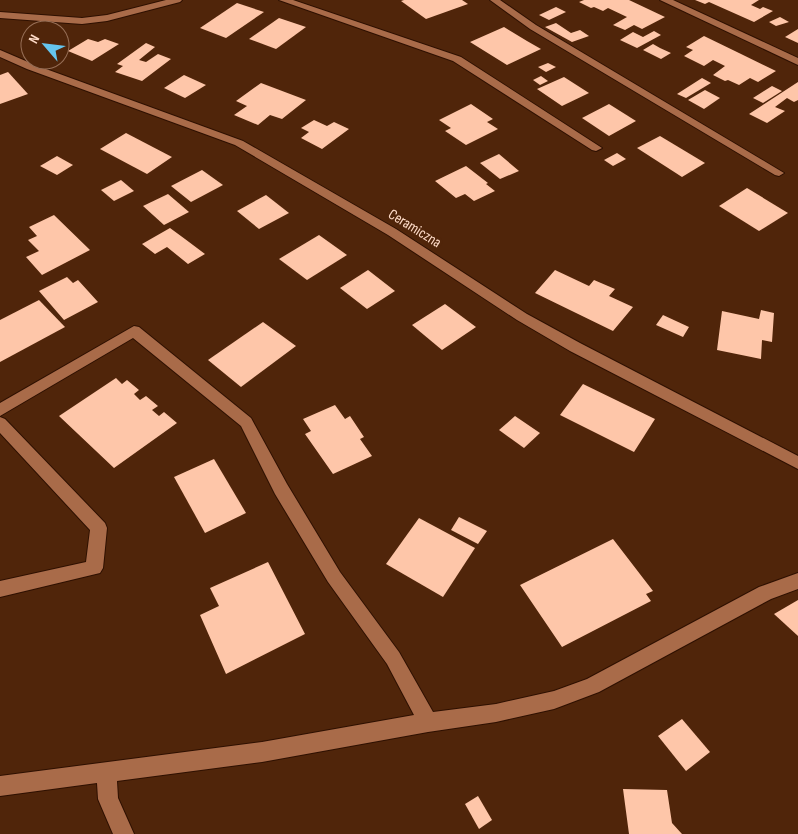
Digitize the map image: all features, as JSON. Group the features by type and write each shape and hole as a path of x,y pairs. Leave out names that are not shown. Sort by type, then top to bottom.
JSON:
{"street":[{"path":"0,15 82,21 106,18 177,0"},
{"path":"284,0 457,59 596,148"},
{"path":"665,0 798,62"},
{"name":"Ceramiczna","path":"0,53 31,67 239,143 384,227 522,317 798,463"},
{"path":"0,410 134,331 246,422 281,489 334,577 393,658 428,722"},
{"path":"0,423 99,528 94,568 0,589"},
{"path":"0,786 262,752 428,722 496,713 562,698 592,686 765,594 798,580"},
{"path":"106,773 108,799 124,834"}],"lane":[{"path":"494,0 533,27 778,172"}],"building":[{"path":"462,0 468,4 426,19 401,1"},
{"path":"584,0 629,0 665,17 642,29 634,25 625,30 613,25 627,17 608,8 603,11 579,2"},
{"path":"695,0 759,0 751,5 773,11 754,22 709,2 705,4"},
{"path":"237,3 264,12 226,38 200,28"},
{"path":"556,7 566,12 549,20 539,15"},
{"path":"780,17 789,22 776,26 769,22"},
{"path":"279,18 306,27 276,49 249,39"},
{"path":"556,23 571,33 580,30 589,36 572,42 545,27"},
{"path":"504,27 541,49 507,65 470,42"},
{"path":"798,29 798,43 785,37"},
{"path":"654,31 661,35 637,48 620,40 633,32 643,37"},
{"path":"704,36 776,71 758,82 750,78 739,85 728,80 725,81 713,75 725,66 713,60 704,66 684,56 693,50 686,47"},
{"path":"88,39 98,42 105,39 119,44 92,61 70,52 70,50"},
{"path":"146,43 155,47 139,60 146,62 158,54 171,59 142,81 115,72 123,66 117,64"},
{"path":"653,44 671,53 661,59 643,50"},
{"path":"548,63 556,67 546,72 538,67"},
{"path":"8,72 28,94 0,104 0,75"},
{"path":"184,75 206,85 185,98 164,88"},
{"path":"541,76 548,81 540,85 533,80"},
{"path":"564,77 589,93 562,106 537,89"},
{"path":"702,78 711,83 686,98 677,94"},
{"path":"798,82 798,100 794,102 787,98 775,107 785,111 767,123 749,114"},
{"path":"261,83 306,100 282,119 270,115 258,125 234,115 247,106 236,101"},
{"path":"772,86 782,91 763,103 753,98"},
{"path":"705,90 720,98 704,109 688,100"},
{"path":"471,104 493,119 487,122 498,129 466,145 445,131 451,128 439,120"},
{"path":"609,104 636,121 609,136 582,118"},
{"path":"314,120 327,126 334,122 349,129 322,149 301,138 309,132 301,128"},
{"path":"126,133 172,157 147,174 100,149"},
{"path":"660,136 705,163 682,177 637,148"},
{"path":"617,153 626,159 613,166 604,160"},
{"path":"499,154 519,171 500,179 480,163"},
{"path":"57,156 73,165 57,175 40,166"},
{"path":"466,166 495,191 474,201 465,194 456,198 435,181"},
{"path":"202,170 223,185 191,202 171,186"},
{"path":"121,180 134,191 114,201 101,190"},
{"path":"747,188 788,213 759,231 719,206"},
{"path":"168,194 189,212 164,225 143,206"},
{"path":"266,195 289,213 259,229 237,211"},
{"path":"54,215 90,250 42,275 26,257 39,251 28,240 37,236 29,227"},
{"path":"170,228 205,254 188,264 167,247 155,254 142,244"},
{"path":"319,235 347,255 307,280 279,259"},
{"path":"368,270 395,291 367,309 340,288"},
{"path":"555,270 589,286 594,280 615,289 609,296 633,307 613,331 535,293"},
{"path":"67,277 73,283 78,280 98,302 64,320 39,291"},
{"path":"39,300 65,327 0,362 0,320"},
{"path":"445,304 476,327 442,350 412,325"},
{"path":"761,310 774,313 772,342 762,340 761,359 717,350 722,311 759,319"},
{"path":"663,315 689,327 683,337 656,325"},
{"path":"263,322 296,346 241,387 208,360"},
{"path":"116,378 122,384 127,380 139,390 134,394 140,400 146,396 158,406 152,410 159,416 164,412 177,423 114,468 59,416"},
{"path":"583,384 655,419 634,452 560,415"},
{"path":"335,405 345,419 350,416 364,437 360,439 372,456 333,474 305,434 311,431 303,419"},
{"path":"515,416 540,433 524,448 499,430"},
{"path":"214,459 246,513 205,533 174,477"},
{"path":"459,517 487,531 478,544 451,530"},
{"path":"419,518 475,548 443,597 386,564"},
{"path":"613,539 653,591 646,594 651,601 562,647 520,585"},
{"path":"268,562 305,634 226,674 200,615 219,606 210,588"},
{"path":"798,600 798,636 774,614"},
{"path":"682,719 710,752 686,771 658,736"},
{"path":"623,789 667,790 672,823 682,834 629,834"},
{"path":"478,796 492,820 479,829 465,804"}]}
